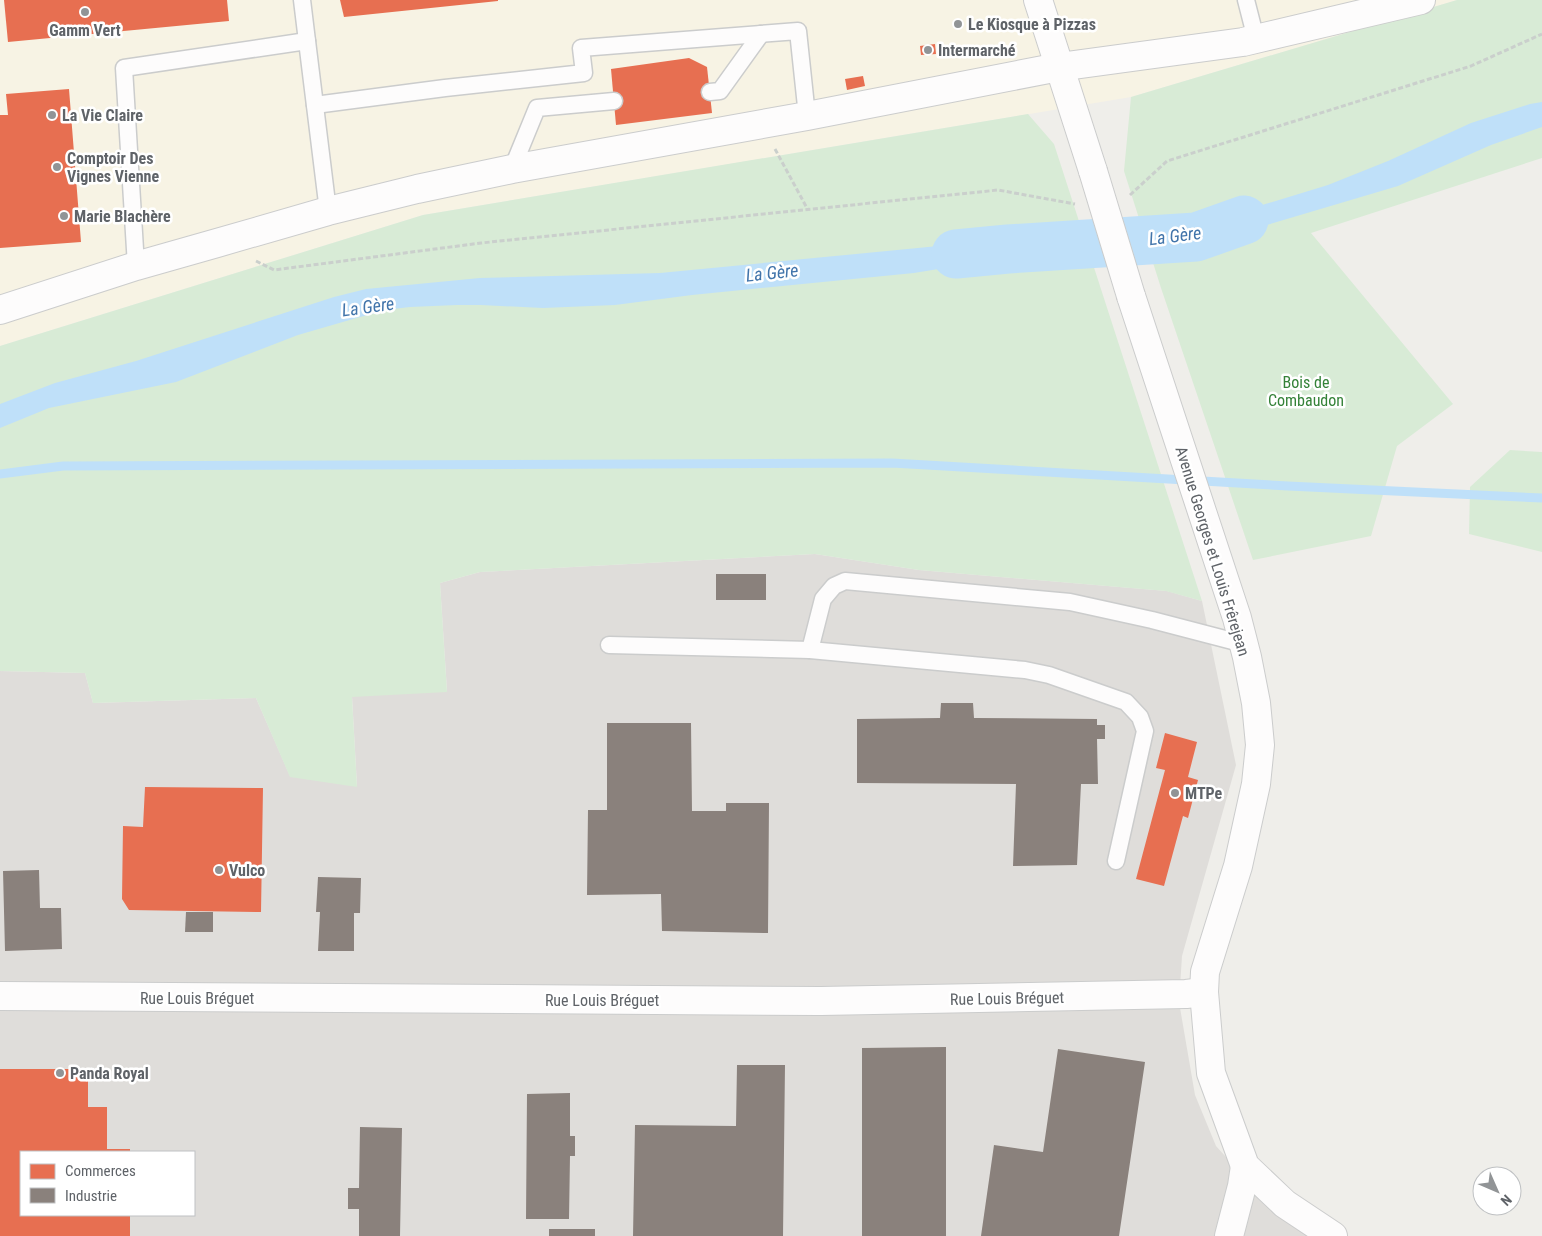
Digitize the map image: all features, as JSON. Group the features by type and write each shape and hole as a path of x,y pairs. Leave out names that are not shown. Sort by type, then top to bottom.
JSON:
{"street":[{"name":"Avenue Georges et Louis Frêrejean","path":"1038,0 1131,296 1237,618 1256,703 1260,745 1256,784 1238,866 1205,972 1204,992 1211,1073 1245,1166 1285,1204 1333,1236"},
{"path":"0,310 136,266 328,211 417,189 512,169 807,116 1059,67 1243,42 1421,0"},
{"name":"Rue Louis Bréguet","path":"0,996 821,1001 1186,994 1204,992"},
{"path":"1229,1236 1242,1186 1245,1166"}],"lane":[{"path":"302,0 328,211"},
{"path":"1246,0 1256,39"},
{"path":"315,105 445,88 584,73 581,48 798,31 807,116"},
{"path":"710,92 720,90 761,34"},
{"path":"136,266 124,68 307,41"},
{"path":"512,169 537,108 614,100"},
{"path":"810,650 823,599 834,586 845,581 1070,602 1152,620 1244,644"},
{"path":"609,646 810,650 1025,670 1049,675 1126,702 1140,717 1145,731 1116,861"}],"path":[{"path":"1126,198 1167,161 1471,66 1542,34"},
{"path":"762,124 808,210"},
{"path":"217,243 274,270 481,243 998,190 1084,205"}],"shaded area":[{"path":"0,0 1457,0 1131,97 423,215 0,346"},
{"path":"815,554 919,570 1167,591 1202,601 1236,765 1182,956 1179,1002 1195,1095 1216,1146 1262,1197 1308,1236 0,1236 0,671 85,673 93,703 256,698 290,776 357,786 352,696 447,691 440,583 480,572"}],"green space":[{"name":"Bois de Combaudon","path":"1457,0 1542,0 1542,158 1311,233 1453,404 1397,446 1371,536 1253,560 1161,288 1124,171 1131,97"},
{"path":"1028,114 1054,144 1202,601 1166,591 919,570 815,554 480,572 440,583 447,692 352,697 357,787 290,777 256,698 93,703 85,673 0,671 0,346 423,215"},
{"path":"1510,450 1542,452 1542,552 1469,534 1470,487"}],"water":[{"path":"1542,102 1542,127 1491,145 1398,186 1183,250 1177,231 1328,185 1388,161 1471,123"},
{"path":"1018,239 1024,255 914,273 692,295 615,305 543,308 457,305 393,309 298,335 176,382 49,408 0,428 0,404 55,383 136,361 334,297 366,289 480,278 660,273"}],"building: Commerces":[{"path":"4,0 227,0 229,21 8,42"},
{"path":"340,0 498,0 498,1 344,17"},
{"name":"Intermarché","path":"935,44 936,54 921,55 920,46"},
{"path":"689,58 707,67 712,113 616,125 611,69"},
{"path":"863,76 865,86 847,90 845,79"},
{"path":"69,89 81,242 0,248 0,115 8,115 6,94"},
{"path":"1165,733 1197,742 1188,777 1198,780 1188,818 1183,816 1164,886 1136,879 1165,770 1156,768"},
{"path":"145,787 263,788 261,912 129,910 122,899 123,826 143,827"},
{"path":"0,1069 88,1069 88,1107 107,1107 107,1149 130,1149 130,1151 20,1151 20,1216 130,1216 130,1236 0,1236"}],"building: Industrie":[{"path":"716,574 766,574 766,600 716,600"},
{"path":"941,703 973,703 974,718 1097,719 1097,725 1105,725 1105,739 1097,739 1098,784 1081,784 1077,865 1013,866 1016,784 857,783 857,719 940,718"},
{"path":"607,723 691,723 692,811 726,811 726,803 769,803 768,933 662,931 661,894 587,895 588,810 607,810"},
{"path":"39,870 40,908 61,908 62,949 5,951 3,871"},
{"path":"318,877 361,878 360,913 354,913 354,951 318,951 320,912 316,912"},
{"path":"186,912 213,912 213,932 185,932"},
{"path":"946,1047 946,1236 862,1236 862,1048"},
{"path":"1058,1049 1145,1062 1119,1236 981,1236 994,1145 1043,1152"},
{"path":"737,1065 785,1065 783,1236 633,1236 635,1125 736,1126"},
{"path":"570,1093 570,1136 575,1136 575,1156 570,1156 569,1219 526,1219 527,1094"},
{"path":"360,1127 402,1128 400,1236 359,1236 359,1209 348,1209 348,1188 359,1188"},
{"path":"549,1229 595,1229 595,1236 549,1236"}],"waterway":[{"name":"La Gère","path":"956,254 1196,237 1244,220"},
{"path":"0,474 63,466 892,463 1288,486 1542,498"}],"place":[{"name":"Gamm Vert","path":"85,12"},
{"name":"Le Kiosque à Pizzas","path":"958,24"},
{"name":"Intermarché","path":"928,50"},
{"name":"La Vie Claire","path":"52,115"},
{"name":"Comptoir Des Vignes Vienne","path":"57,167"},
{"name":"Marie Blachère","path":"64,216"},
{"name":"MTPe","path":"1175,793"},
{"name":"Vulco","path":"219,870"},
{"name":"Panda Royal","path":"60,1073"}]}
